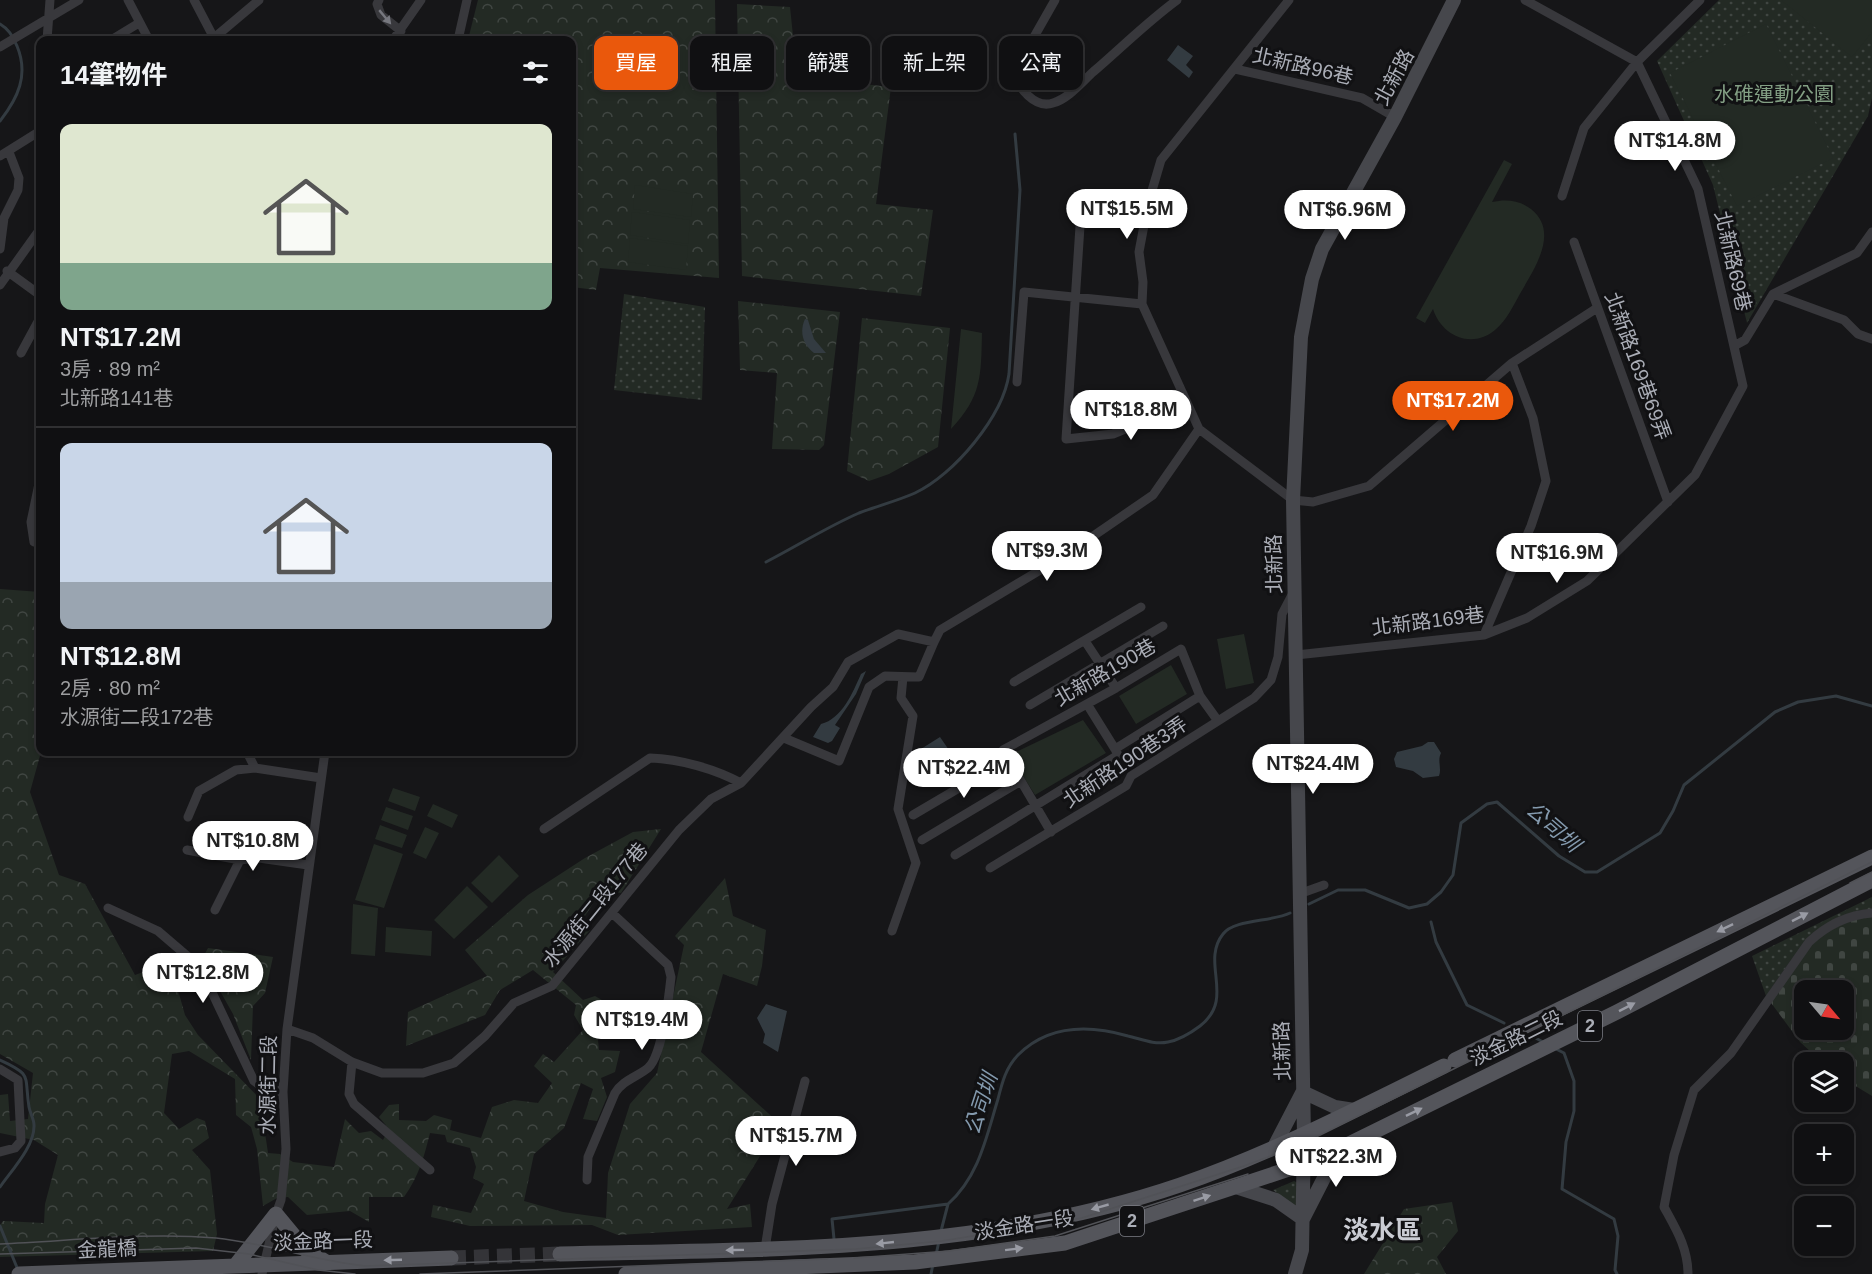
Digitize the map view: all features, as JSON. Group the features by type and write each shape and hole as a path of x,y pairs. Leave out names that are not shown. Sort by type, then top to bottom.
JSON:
{"main road":[{"name":"北新路","path":"1295,1274 1302,1250 1304,1164 1293,500 1301,338 1312,279 1322,249 1395,117 1454,0"},
{"name":"淡金路二段","path":"1304,1136 1872,856"},
{"name":"淡金路二段","path":"1304,1164 1617,1012 1872,880"},
{"path":"1274,1147 1303,1092 1335,1107 1354,1110"},
{"name":"淡金路一段","path":"765,1249 852,1246 917,1239 970,1233 1073,1215 1169,1188 1304,1136"},
{"path":"1236,1187 1276,1200 1303,1219 1326,1174 1348,1144"},
{"name":"淡金路一段","path":"626,1274 817,1268 915,1262 1065,1243 1304,1164"},
{"path":"235,1266 276,1214 305,1249 326,1262"},
{"name":"2","path":"560,1254 765,1249"},
{"name":"淡金路一段","path":"196,1266 263,1269 326,1262 451,1258"},
{"name":"金龍橋","path":"19,1274 196,1266"}],"street":[{"path":"47,36 50,0"},
{"path":"2,46 79,0"},
{"path":"128,0 147,36"},
{"path":"194,0 213,36"},
{"path":"218,36 259,0"},
{"path":"379,0 377,4 381,15 401,31"},
{"path":"397,36 421,0"},
{"path":"459,36 467,0"},
{"path":"1055,0 1014,72 1019,86 1029,96 1044,104 1054,103 1078,86 1150,20 1177,0"},
{"path":"1289,0 1161,160 1148,204 1139,252 1143,282 1142,304 1199,429 1293,500 1313,502 1369,486 1512,363 1598,308"},
{"path":"1562,196 1584,128 1637,62 1700,0"},
{"path":"1532,2 1637,62"},
{"path":"118,36 139,23"},
{"name":"北新路69巷","path":"1637,62 1698,189 1743,386"},
{"name":"北新路96巷","path":"1235,69 1362,98 1395,117"},
{"path":"0,249 4,218 18,190 19,178 5,154 36,135"},
{"path":"1148,204 1082,196 1066,439 1113,434 1186,404"},
{"path":"1734,346 1745,340 1773,294 1857,253 1872,232"},
{"path":"0,285 7,271 36,234"},
{"name":"北新路169巷69弄","path":"1574,242 1668,502"},
{"path":"7,271 36,292"},
{"path":"1017,382 1024,292 1142,304"},
{"path":"1773,294 1844,320 1858,334 1872,339"},
{"path":"21,353 36,325"},
{"path":"1484,635 1531,526 1546,480 1533,418 1512,363"},
{"name":"北新路169巷","path":"1296,655 1484,635 1527,618 1587,581 1695,475 1743,386"},
{"path":"784,738 839,761 869,687 885,676 919,677 940,630 1067,554 1153,495 1199,429"},
{"path":"33,542 31,522 36,498"},
{"path":"1218,721 1254,698 1271,680 1278,657 1282,614 1294,591"},
{"path":"1014,682 1141,607"},
{"path":"1030,705 1163,626"},
{"name":"水源街二段177巷","path":"287,1029 313,1038 352,1062 382,1073 423,1073 454,1064 485,1036 514,1004 552,986 679,830 711,799 741,783 812,706 833,687 848,662 898,634 934,642"},
{"path":"1084,641 1116,688"},
{"name":"北新路190巷","path":"913,815 1008,759 1003,750 1116,688 1181,649 1200,696 1218,721"},
{"path":"892,931 916,863 898,809 913,716 901,698 903,677"},
{"path":"1115,749 1200,696"},
{"path":"955,855 1118,755 1087,704"},
{"name":"北新路190巷3弄","path":"990,868 1126,786 1131,776 1218,721"},
{"path":"249,756 255,768"},
{"name":"水源街二段","path":"263,1269 281,1200 286,1149 283,1092 287,1029 324,756"},
{"path":"544,829 650,758 668,759 728,776 741,783"},
{"path":"1008,759 1051,832"},
{"path":"188,817 199,791 236,770 255,768 321,778"},
{"path":"922,840 1021,781"},
{"path":"187,850 240,860 260,858 308,865"},
{"path":"215,910 240,860"},
{"path":"1299,894 1324,885"},
{"path":"108,908 158,931 201,967 254,1081 262,1087 283,1092"},
{"path":"1688,1274 1688,1258 1664,1207 1674,1155 1695,1090 1731,1053 1809,942 1823,929 1859,914 1872,912"},
{"path":"587,1180 588,1156 615,1093 620,1085 650,1067 656,1054 671,977 668,965 612,913"},
{"path":"352,1062 349,1094 354,1104 430,1170"},
{"path":"0,1069 18,1080 21,1141 15,1148 0,1152"},
{"path":"765,1249 772,1204 805,1081"}],"green space":[{"path":"478,0 715,0 716,36 690,36 690,90 716,90 719,278 600,268 596,290 576,288 576,36 469,36"},
{"name":"水碓運動公園","path":"1719,0 1872,0 1872,98 1868,116 1747,323 1713,185 1657,61"},
{"path":"1781,0 1872,0 1872,32 1852,57"},
{"path":"737,4 790,7 793,36 786,36 786,90 870,90 870,85 882,86 882,90 891,90 876,204 933,210 921,296 742,276 739,90 774,90 774,36 738,36"},
{"path":"1766,24 1833,158 1737,206 1670,73"},
{"path":"1504,160 1512,164 1492,202 1512,201 1531,209 1544,228 1542,251 1532,273 1503,322 1486,336 1476,339 1458,337 1443,326 1433,309 1425,323 1416,318"},
{"path":"635,185 693,194 691,217 633,209"},
{"path":"632,212 690,220 688,244 630,235"},
{"path":"630,238 688,246 686,270 628,262"},
{"path":"624,294 705,307 702,400 614,390"},
{"path":"738,301 840,312 824,445 819,450 772,449 777,373 740,370"},
{"path":"862,318 950,328 938,447 889,474 869,481 847,471"},
{"path":"961,329 982,333 980,374 969,406 951,429"},
{"path":"0,589 36,592 36,700 34,703 36,756 40,756 30,792 59,875 85,884 135,975 170,962 185,1015 198,1035 260,1099 268,1153 280,1154 293,1162 334,1167 345,1119 359,1133 371,1131 383,1140 389,1129 379,1117 389,1105 399,1104 399,1120 426,1121 434,1115 452,1120 450,1130 481,1138 492,1107 514,1100 538,1103 552,1083 534,1066 543,1054 554,1062 583,1030 574,1015 576,1005 533,970 500,990 485,1015 406,1046 408,1012 487,976 465,950 528,895 585,858 633,832 661,829 621,893 602,890 581,922 590,930 553,972 583,1000 595,996 622,1012 597,1030 599,1050 620,1051 615,1072 601,1078 607,1097 597,1121 583,1119 593,1089 581,1083 564,1128 534,1154 524,1201 563,1212 606,1218 608,1173 630,1104 657,1073 684,945 675,936 725,878 733,916 766,930 762,966 757,986 723,974 701,1052 780,1124 727,1209 750,1204 752,1227 618,1235 592,1225 470,1226 431,1217 433,1205 471,1213 484,1184 473,1178 476,1167 470,1148 447,1142 445,1135 430,1133 414,1182 404,1197 369,1197 369,1222 350,1211 307,1215 288,1197 277,1198 263,1206 257,1149 251,1127 236,1115 235,1079 189,1051 172,1054 164,1113 179,1129 197,1118 205,1121 209,1138 192,1150 210,1170 217,1234 213,1251 0,1257 0,1225 3,1221 44,1223 45,1204 58,1155 34,1140 0,1133 0,1095 8,1094 10,1121 28,1119 33,1073 0,1054"},
{"path":"1244,634 1254,683 1226,689 1217,639"},
{"path":"1171,665 1187,694 1136,724 1119,696"},
{"path":"1083,720 1106,753 1035,795 1010,755"},
{"path":"393,788 420,797 415,811 388,801"},
{"path":"433,804 458,815 452,828 427,816"},
{"path":"386,807 413,816 408,830 381,820"},
{"path":"380,825 407,835 402,848 375,839"},
{"path":"425,827 439,833 426,859 413,853"},
{"path":"374,844 403,854 384,908 355,900"},
{"path":"499,855 519,876 492,903 471,883"},
{"path":"467,886 488,907 454,939 434,920"},
{"path":"1872,897 1872,909 1853,912 1836,919 1809,939 1766,996 1752,956"},
{"path":"353,904 378,908 375,956 351,954"},
{"path":"1872,916 1872,1096 1854,1085 1854,1052 1811,1052 1799,1040 1854,1040 1854,980 1794,980 1794,1034 1766,996 1811,945 1839,925"},
{"path":"386,927 432,931 431,956 385,952"},
{"path":"208,948 273,957 265,993 253,1006 251,1060 233,1014 202,959"},
{"path":"1294,1181 1298,1183 1298,1209 1273,1190"},
{"path":"1452,1202 1458,1231 1437,1257 1446,1274 1364,1274 1404,1209"}],"shaded area":[{"path":"1178,45 1193,56 1186,65 1193,72 1189,78 1167,60"},
{"path":"805,319 808,320 814,339 826,353 814,353 807,346 802,333"},
{"path":"866,671 856,694 835,725 840,728 832,741 828,743 813,737 821,724 841,711 861,674"},
{"path":"940,737 951,753 923,771 913,754"},
{"path":"1428,742 1434,742 1441,753 1439,776 1423,778 1413,771 1396,767 1394,759 1397,752 1422,746"},
{"path":"766,1004 787,1011 778,1052 763,1043 765,1034 757,1018"}],"waterway":[{"path":"0,24 14,39 22,67 20,86 12,104 0,121"},
{"path":"766,562 847,518 908,496 930,484 960,459 974,443 997,408 1009,374 1020,190 1015,134"},
{"name":"公司圳","path":"1309,904 1338,890 1365,890 1409,908 1427,904 1441,892 1453,875 1461,823 1487,804 1497,802 1559,856 1585,872 1597,872 1660,833 1684,785 1775,712 1798,702 1836,696 1872,706"},
{"name":"公司圳","path":"834,1239 832,1219 948,1204 959,1193 980,1156 1007,1070 1018,1055 1030,1045 1056,1032 1085,1029 1114,1032 1158,1043 1185,1036 1200,1026 1216,1004 1215,957 1217,945 1223,934 1228,929 1244,923 1290,913"},
{"name":"公司圳","path":"1431,922 1436,942 1467,1005 1504,1023"},
{"name":"公司圳","path":"1532,1036 1543,1042"},
{"name":"公司圳","path":"1556,1049 1564,1053 1574,1081 1574,1111 1566,1142 1562,1189 1614,1219 1618,1236 1615,1270 1617,1274"},
{"path":"0,1060 18,1069 25,1077 34,1125 27,1150 0,1187"},
{"path":"941,1231 948,1204"},
{"path":"0,1226 18,1270"},
{"path":"936,1255 939,1241"},
{"path":"931,1274 933,1264"}],"tunnel":[{"path":"451,1258 560,1254"}],"tram line":[{"path":"0,1244 135,1236 189,1236 235,1240 365,1266 856,1249 942,1241 1082,1218 1244,1166 1300,1145 1872,862"},
{"path":"1850,883 1872,872"},
{"path":"854,1258 949,1251 1055,1236 1248,1174"},
{"path":"0,1254 196,1248 249,1254 318,1270 355,1274"},
{"path":"420,1274 827,1259"}],"district":[{"name":"淡水區","path":"1382,1230"}]}
